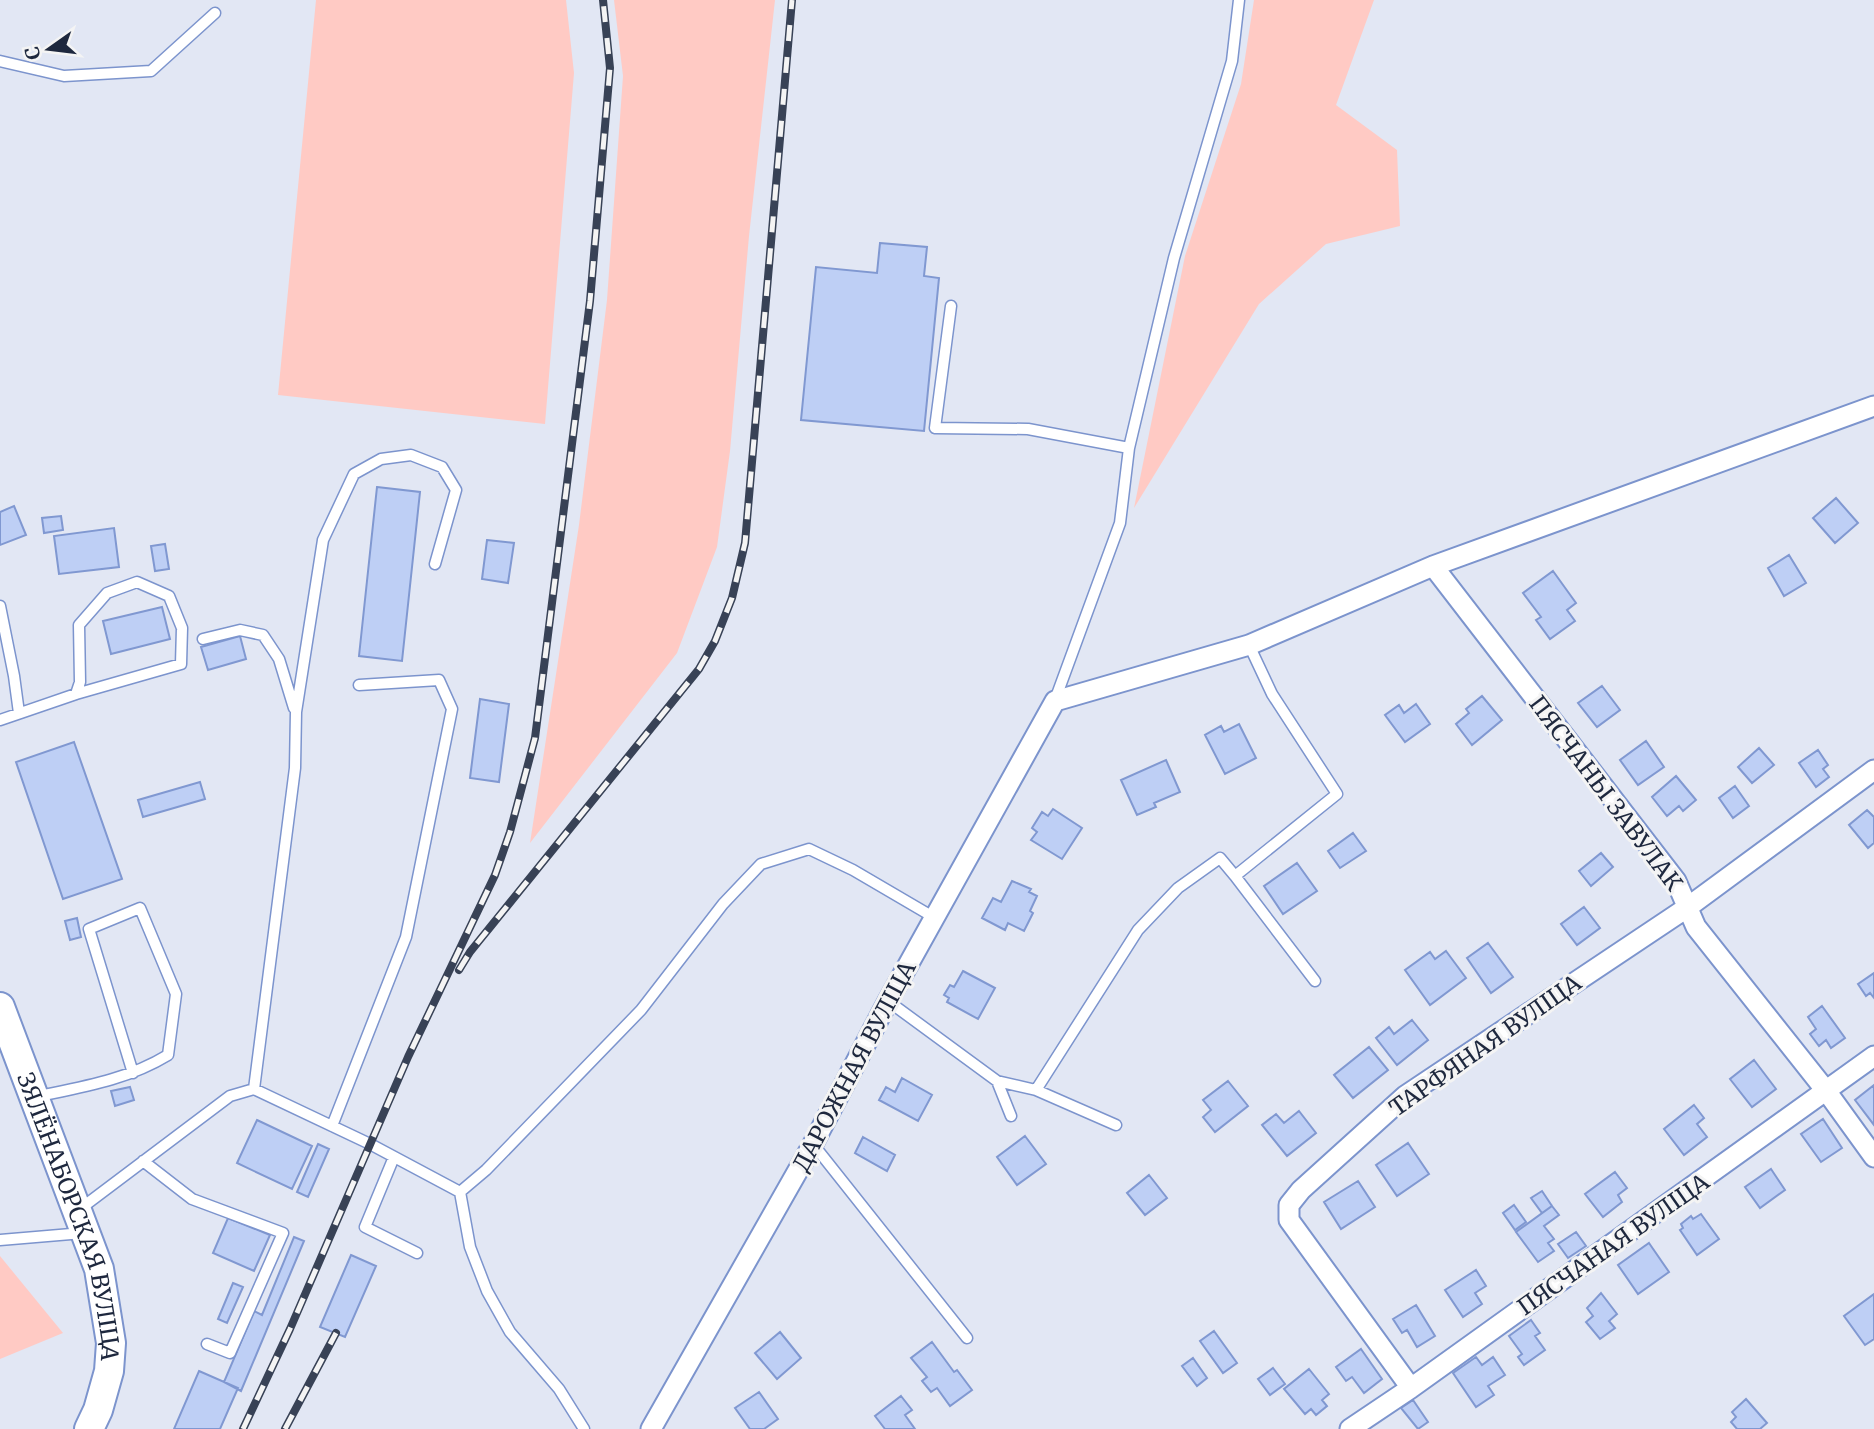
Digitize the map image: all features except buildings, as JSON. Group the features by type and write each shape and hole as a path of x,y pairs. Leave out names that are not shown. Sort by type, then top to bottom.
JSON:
{"main road":[{"name":"ЗЯЛЁНАБОРСКАЯ ВУЛІЦА","path":"0,1006 99,1269 111,1343 109,1371 98,1410 89,1429"}],"street":[{"path":"1055,701 1250,645 1433,566 1874,406"},
{"name":"ПЯСЧАНЫ ЗАВУЛАК","path":"1433,566 1668,870 1676,881 1696,927 1828,1092 1874,1157"},
{"name":"ДАРОЖНАЯ ВУЛІЦА","path":"650,1429 813,1143 888,1001 1055,701"},
{"name":"ТАРФЯНАЯ ВУЛІЦА","path":"1411,1388 1289,1220 1289,1205 1301,1190 1405,1096 1688,907 1874,771"},
{"name":"ПЯСЧАНАЯ ВУЛІЦА","path":"1350,1429 1828,1092 1874,1056"}],"lane":[{"path":"1055,701 1120,523 1129,448 1174,258 1232,61 1239,0"},
{"path":"0,61 64,76 151,72 215,13"},
{"path":"951,306 935,428 1028,429 1129,448"},
{"path":"254,1089 295,768 296,712 323,540 354,474 382,459 411,455 442,467 456,490 435,564"},
{"path":"0,720 76,694 181,664 182,628 169,596 138,582 107,593 79,625 80,682 76,694"},
{"path":"0,606 19,713"},
{"path":"203,639 240,630 263,635 279,659 296,712"},
{"path":"1235,877 1337,794 1272,694 1250,645"},
{"path":"332,1126 406,937 452,709 439,680 359,685"},
{"path":"460,1192 485,1170 641,1010 723,904 761,863 809,849 853,870 935,918"},
{"path":"1036,1090 1138,930 1178,888 1220,858 1315,981"},
{"path":"35,1097 101,1083 133,1073 168,1055 176,994 140,908 89,929 133,1073"},
{"path":"888,1001 996,1081 1036,1090 1116,1125"},
{"path":"996,1081 1011,1115"},
{"path":"0,1240 83,1222 143,1161 230,1096 254,1089 460,1192"},
{"path":"813,1143 967,1338"},
{"path":"394,1157 365,1227 417,1253"},
{"path":"143,1161 192,1199 283,1233 230,1353 207,1344"},
{"path":"460,1192 470,1247 487,1292 510,1332 559,1389 584,1429"}],"shaded area":[{"path":"316,0 566,0 574,73 545,424 278,395"},
{"path":"614,0 775,0 749,236 730,451 717,547 677,653 530,843 579,525 607,300 623,76"},
{"path":"1254,0 1374,0 1336,105 1397,150 1400,226 1326,244 1259,304 1134,508 1185,256 1241,84"},
{"path":"0,1256 63,1333 0,1359"}],"railway":[{"path":"243,1429 290,1329 408,1057 495,875 510,832 535,738 590,301 610,68 603,0"},
{"path":"459,970 470,952 699,669 715,641 732,598 745,543 792,0"},
{"path":"285,1429 336,1333"}]}
